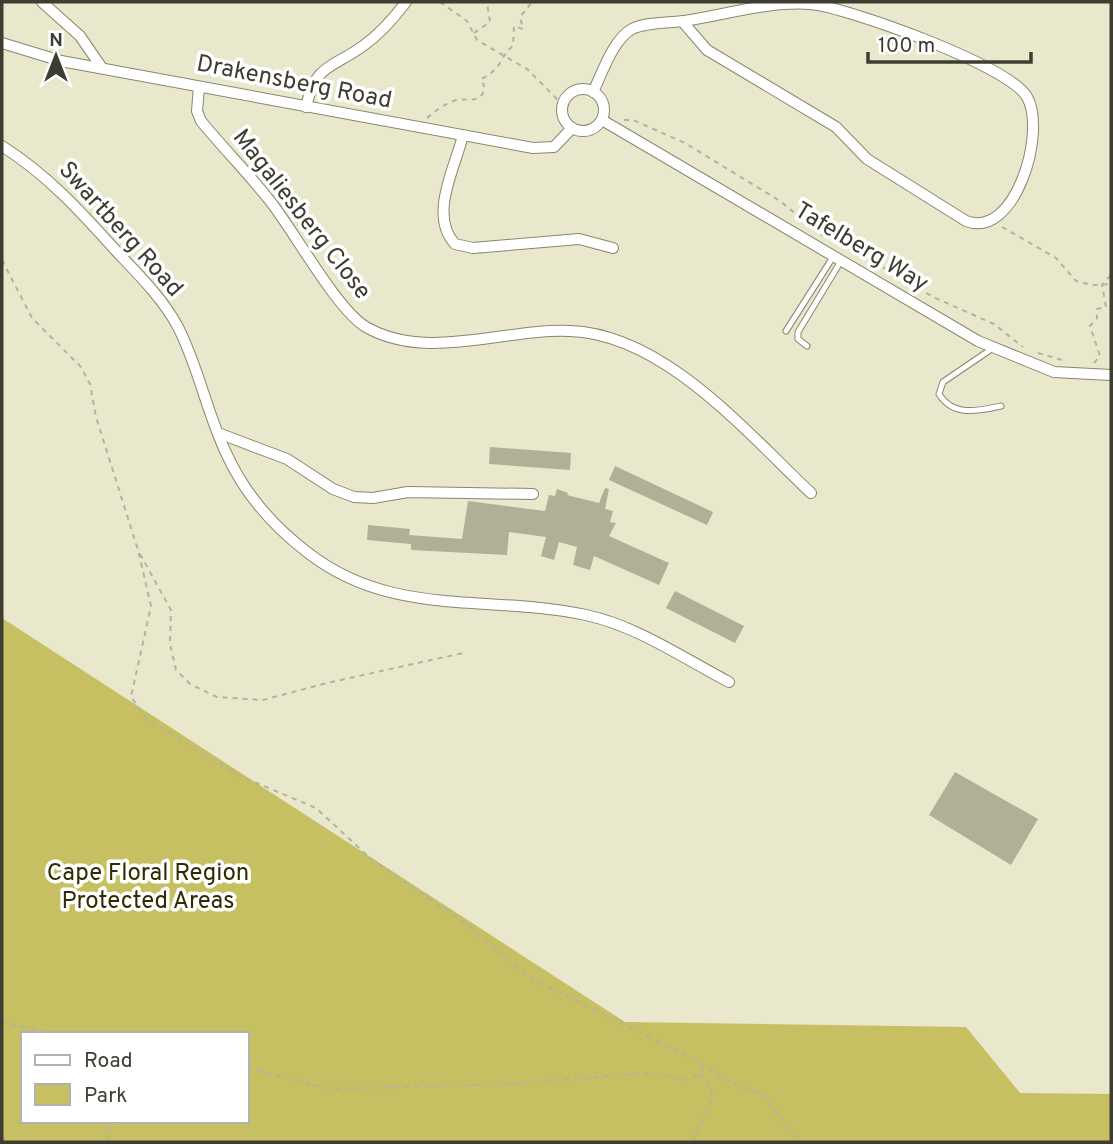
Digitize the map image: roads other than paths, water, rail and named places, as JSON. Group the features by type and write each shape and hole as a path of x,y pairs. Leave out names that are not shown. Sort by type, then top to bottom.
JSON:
{"street":[{"path":"42,2 80,36 102,68"},
{"path":"306,107 317,75 365,45 393,19 406,2"},
{"path":"593,92 616,47 628,31 682,21 810,4 942,45 996,72 1027,96 1032,117 1032,149 1027,172 998,218 976,225 867,159 836,127 707,50 682,21"},
{"name":"Drakensberg Road","path":"2,43 41,57 548,149 557,146 572,128"},
{"name":"Magaliesberg Close","path":"199,87 198,110 201,121 271,202 351,315 379,334 405,341 438,342 571,331 615,340 680,374 811,493"},
{"path":"574,91 593,92 602,101 602,120 592,129 572,128 564,119 563,105 574,91"},
{"name":"Tafelberg Way","path":"602,120 995,349 1027,356 1065,374 1111,375"},
{"path":"463,135 443,204 447,231 455,244 472,248 579,239 613,248"},
{"name":"Swartberg Road","path":"2,146 53,182 155,294 177,324 206,395 218,433 243,484 267,517 308,554 353,580 408,599 541,609 612,622 729,682"},
{"path":"218,433 287,459 333,489 354,497 373,498 408,492 533,494"}],"lane":[{"path":"786,331 838,259"},
{"path":"807,346 798,339 798,332 838,259"},
{"path":"995,349 943,382 939,394 947,405 962,411 1001,406"}],"park label":[{"name":"Cape Floral Region Protected Areas","path":"148,888"}]}
